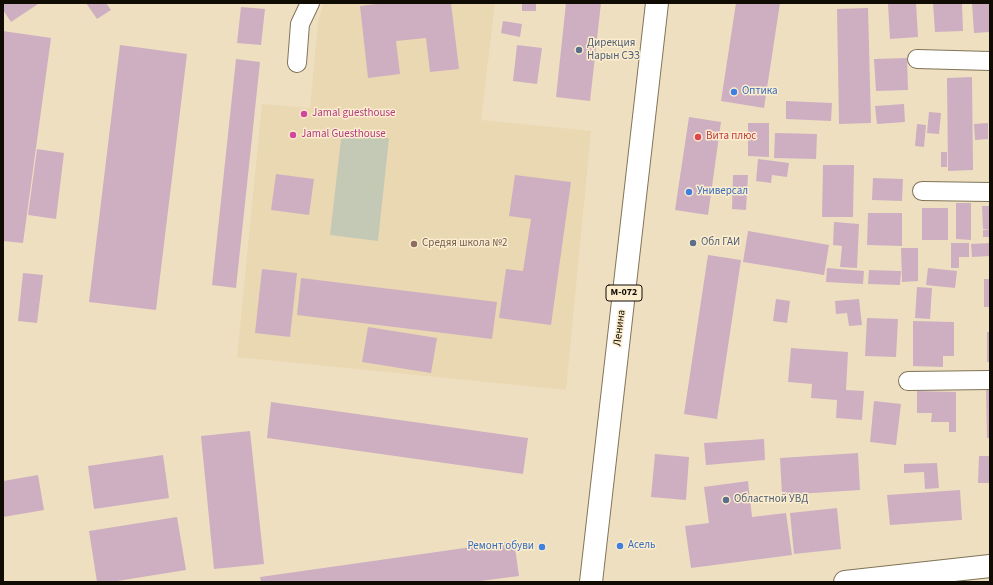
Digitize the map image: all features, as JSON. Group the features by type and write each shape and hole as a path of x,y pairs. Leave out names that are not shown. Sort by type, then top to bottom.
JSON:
{"main road":[{"name":"Ленина","path":"591,582 657,3"},
{"path":"845,582 990,566"}],"street":[{"path":"297,63 300,24 310,3"},
{"path":"917,59 990,61"},
{"path":"922,191 990,192"},
{"path":"908,381 990,380"}],"shaded area":[{"name":"Средяя школа №2","path":"495,3 481,120 591,131 566,390 237,357 262,104 310,108 318,22 323,4"}],"green space":[{"path":"342,131 389,138 378,241 330,235"}],"building":[{"path":"3,3 38,4 11,22 3,10"},
{"path":"86,3 106,3 111,10 97,19"},
{"path":"384,3 451,3 459,69 430,72 426,38 396,41 400,74 368,78 360,6"},
{"path":"522,3 536,3 536,11 522,11"},
{"name":"Дирекция Нарын СЭЗ","path":"566,3 601,3 590,101 556,97"},
{"path":"736,3 780,3 764,108 721,101"},
{"path":"916,3 918,37 890,39 888,4"},
{"path":"933,3 962,3 963,31 935,32"},
{"path":"972,3 990,3 990,32 974,33"},
{"path":"241,7 265,9 261,45 237,43"},
{"path":"868,8 871,123 839,124 837,9"},
{"path":"503,21 522,24 520,37 501,33"},
{"path":"3,31 51,38 23,243 3,241"},
{"path":"120,45 187,54 156,310 89,302"},
{"path":"517,45 542,48 537,84 513,81"},
{"path":"907,58 908,90 876,91 874,59"},
{"path":"236,59 260,62 236,288 212,285"},
{"path":"972,77 973,170 948,171 947,78"},
{"path":"786,101 832,103 831,121 786,119"},
{"path":"904,104 905,122 877,124 875,106"},
{"path":"929,112 941,113 939,134 927,133"},
{"path":"689,117 721,122 708,215 675,210"},
{"path":"748,123 769,123 769,157 748,156"},
{"path":"988,123 988,139 975,140 974,124"},
{"path":"917,124 926,125 924,147 915,146"},
{"path":"775,133 817,134 816,159 774,158"},
{"path":"37,149 64,153 56,219 28,215"},
{"path":"941,152 947,152 947,167 941,167"},
{"path":"758,159 789,163 787,177 772,175 771,183 756,181"},
{"path":"823,165 854,165 853,217 822,217"},
{"path":"276,174 314,179 309,215 271,210"},
{"path":"515,175 571,182 551,325 499,318 506,269 523,271 531,219 509,216"},
{"path":"733,175 748,175 746,210 732,209"},
{"path":"873,178 903,179 902,201 872,200"},
{"path":"956,203 971,203 971,240 956,239"},
{"path":"982,206 990,206 990,229 983,229"},
{"path":"922,208 948,208 948,240 922,240"},
{"path":"868,213 902,213 902,246 867,245"},
{"path":"834,222 859,224 857,268 840,267 842,246 833,245"},
{"path":"990,229 990,237 983,237 983,230"},
{"path":"748,231 829,245 824,275 743,262"},
{"path":"951,243 969,243 969,257 959,257 959,268 951,268"},
{"path":"990,243 990,256 972,257 971,244"},
{"path":"901,248 918,248 918,281 902,282"},
{"path":"708,255 741,260 717,419 684,414"},
{"path":"827,268 864,271 863,284 826,282"},
{"path":"928,268 957,271 955,288 926,285"},
{"path":"262,269 297,273 290,337 255,333"},
{"path":"869,270 901,271 900,285 868,284"},
{"path":"23,273 43,275 37,323 18,321"},
{"path":"301,278 497,302 492,339 297,315"},
{"path":"984,279 990,279 990,307 984,307"},
{"path":"917,287 932,288 930,319 915,318"},
{"path":"776,299 790,301 787,323 773,321"},
{"path":"859,299 862,325 849,326 847,313 836,314 835,301"},
{"path":"867,318 898,319 896,357 865,356"},
{"path":"913,321 954,322 954,356 943,356 943,367 913,366"},
{"path":"368,327 437,338 431,373 362,362"},
{"path":"987,332 990,332 990,362 987,362"},
{"path":"791,348 848,352 846,390 864,391 862,420 836,418 837,400 811,398 812,384 788,382"},
{"path":"990,386 990,438 987,438 986,387"},
{"path":"917,391 956,392 956,432 949,432 949,422 931,422 932,413 917,413"},
{"path":"874,401 901,404 896,445 870,442"},
{"path":"271,402 528,438 523,474 267,438"},
{"path":"250,431 264,564 214,569 201,436"},
{"path":"764,439 765,460 706,465 704,443"},
{"path":"858,453 860,490 782,495 780,458"},
{"path":"655,454 689,457 686,500 651,497"},
{"path":"163,455 169,498 94,509 88,466"},
{"path":"979,456 990,456 990,483 978,483"},
{"path":"937,463 939,488 925,489 924,472 904,473 904,464"},
{"path":"38,475 44,510 3,517 3,481"},
{"path":"748,481 752,517 786,513 792,555 691,568 685,526 709,523 704,487"},
{"path":"960,490 962,520 890,525 887,495"},
{"path":"837,508 841,549 794,554 790,513"},
{"path":"177,517 186,570 111,582 97,582 89,531"},
{"path":"514,541 519,576 473,582 261,582 260,577"}],"place":[{"name":"Дирекция Нарын СЭЗ","path":"579,50"},
{"name":"Оптика","path":"734,92"},
{"name":"Jamal guesthouse","path":"304,114"},
{"name":"Jamal Guesthouse","path":"293,135"},
{"name":"Вита плюс","path":"698,137"},
{"name":"Универсал","path":"689,192"},
{"name":"Обл ГАИ","path":"693,243"},
{"name":"Средяя школа №2","path":"414,244"},
{"name":"Областной УВД","path":"726,500"},
{"name":"Асель","path":"620,546"},
{"name":"Ремонт обуви","path":"542,547"}]}
